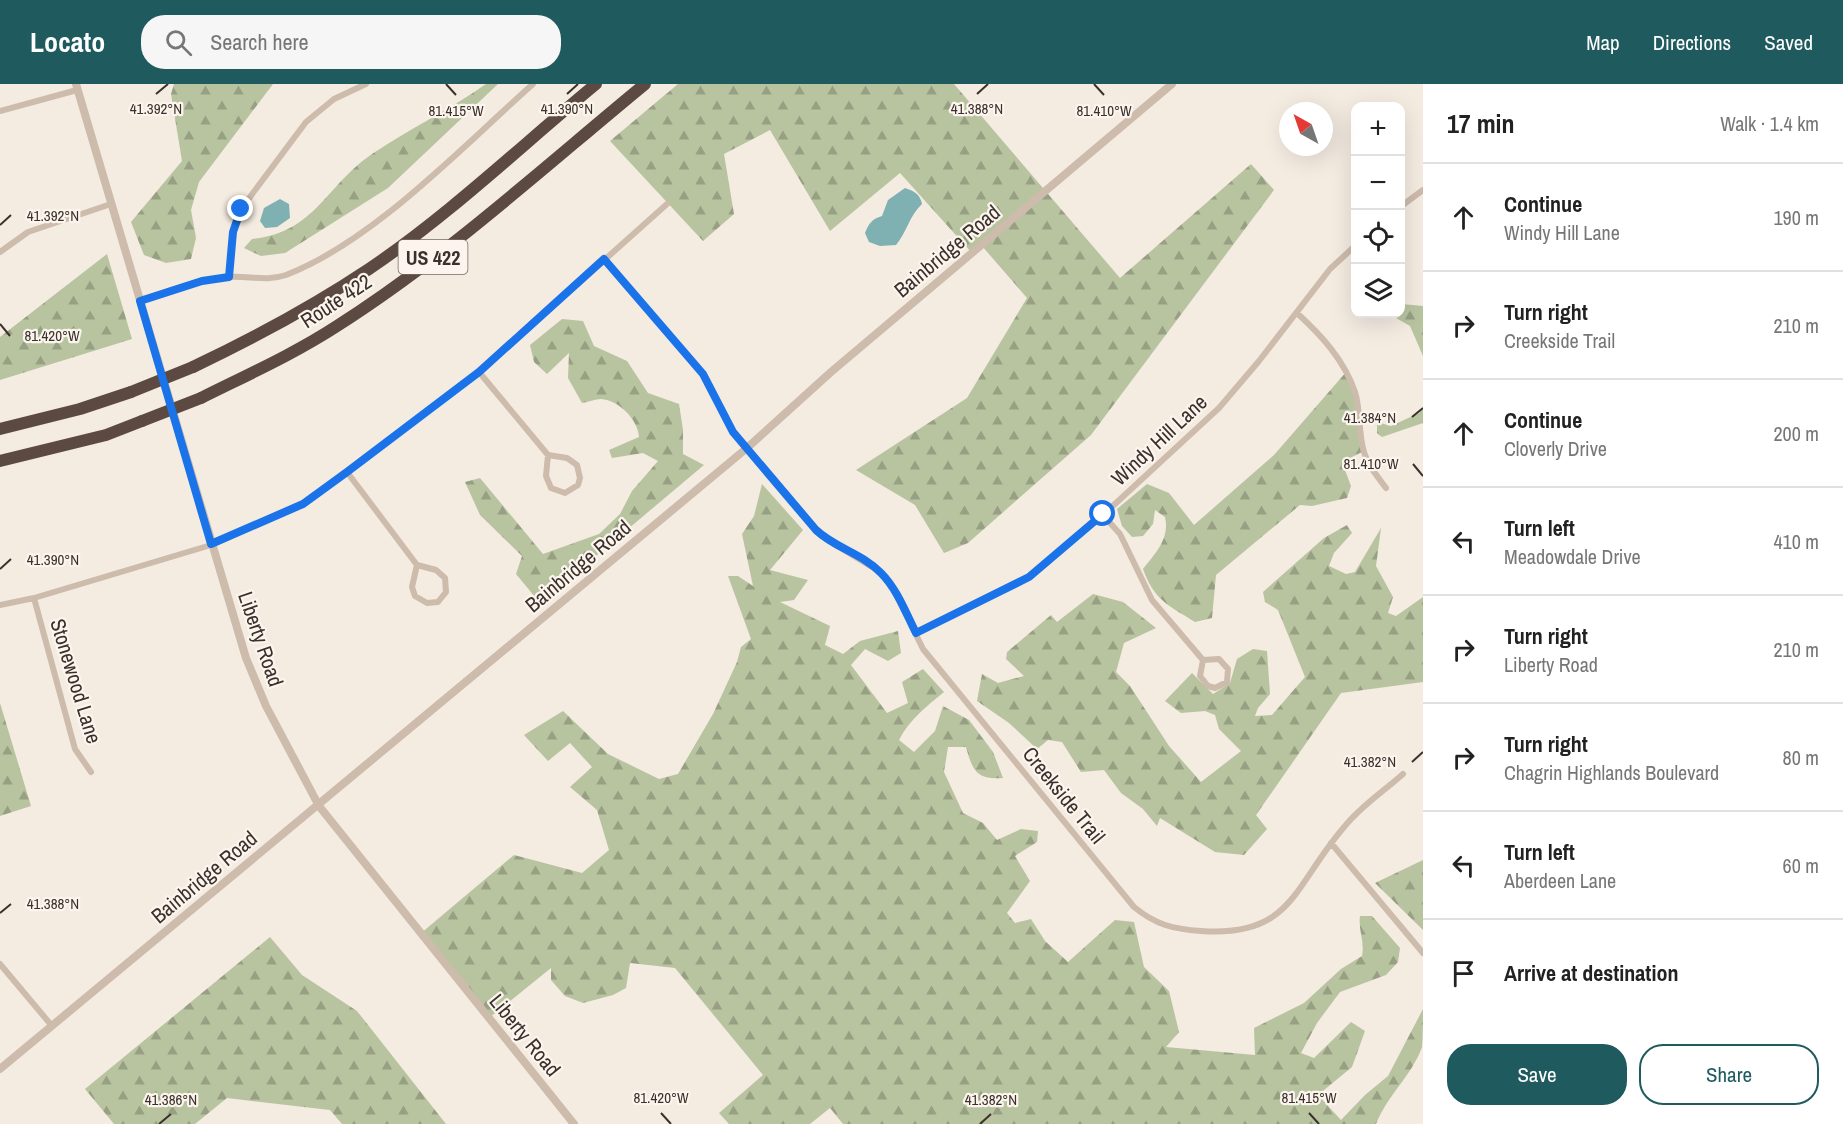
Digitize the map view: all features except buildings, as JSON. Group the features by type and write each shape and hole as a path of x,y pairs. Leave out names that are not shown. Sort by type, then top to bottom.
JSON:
{"highway":[{"name":"Route 422","path":"0,429 80,409 131,392 193,367 309,308 371,268 498,167 596,84"},
{"name":"Route 422","path":"0,461 105,435 142,422 201,398 292,352 376,300 453,242 645,84"}],"street":[{"path":"229,277 233,232 241,209 306,122 334,99 366,84"},
{"path":"140,301 202,281 229,277 270,279 285,276 346,243 409,194 533,84"},
{"name":"Bainbridge Road","path":"0,1070 747,448 831,372 1172,84"},
{"path":"0,111 76,87"},
{"name":"Liberty Road","path":"76,87 211,544 254,679 319,806 574,1124"},
{"path":"1405,204 1423,190"},
{"path":"0,252 28,232 111,204"},
{"path":"0,605 34,598 211,544 303,504 479,372 667,204"},
{"name":"Windy Hill Lane","path":"916,633 1021,582 1103,514 1218,408 1297,314 1330,269 1351,250"},
{"name":"Creekside Trail","path":"604,259 703,374 717,398 724,419 826,539 880,572 892,586 923,649 1134,907 1158,925 1179,930 1229,933 1267,922 1290,902 1331,843 1354,816 1403,774"},
{"path":"1297,314 1316,331 1347,371 1356,393 1364,451 1371,468 1386,488"},
{"path":"479,372 548,455 567,458 577,465 580,478 566,493 551,488 546,476 548,455"},
{"path":"347,472 417,566 436,570 445,578 446,592 438,602 428,603 415,596 412,587 417,566"},
{"path":"1103,514 1120,534 1152,600 1203,660"},
{"name":"Stonewood Lane","path":"34,598 75,749 91,772"},
{"path":"1219,659 1224,663 1228,669 1227,682 1215,688 1208,686 1200,676 1203,660 1219,659"},
{"path":"1331,843 1423,953"},
{"path":"0,964 52,1026"}],"green space":[{"path":"174,84 273,84 199,182 191,210 196,238 191,259 166,263 144,255 131,222 182,161 171,94"},
{"path":"486,84 498,84 388,188 285,253 261,256 244,248 252,239 273,235 291,228 306,218 356,166 372,154"},
{"path":"678,84 954,84 1120,278 1251,164 1274,190 1091,435 968,543 944,553 915,505 856,470 967,398 1027,298 982,246 972,253 900,173 830,231 770,130 724,154 734,214 703,241 610,141"},
{"path":"107,254 132,339 0,380 0,337"},
{"path":"1405,304 1423,306 1423,356 1410,326 1396,318 1405,318"},
{"path":"562,319 583,321 594,346 627,361 648,393 679,404 683,430 683,454 704,465 540,603 516,574 522,556 480,515 465,482 480,478 543,554 599,534 620,514 632,491 658,461 643,453 612,458 609,450 639,437 638,431 626,412 608,400 599,399 582,403 568,378 569,353 547,374 534,362 530,345"},
{"path":"1347,371 1356,394 1364,451 1342,462 1351,486 1347,498 1312,506 1300,505 1216,575 1212,618 1195,622 1163,601 1152,588 1143,569 1164,538 1165,517 1155,510 1153,524 1143,536 1132,537 1122,526 1117,509 1147,484 1169,493 1194,525 1274,455"},
{"path":"1423,407 1423,423 1382,437 1377,433 1377,422 1391,426 1419,413"},
{"path":"762,484 803,530 770,570 808,580 794,600 780,602 830,626 825,645 843,654 860,641 898,631 901,653 888,661 865,649 851,665 887,713 908,703 902,682 923,669 944,692 913,720 899,740 914,752 935,731 943,706 969,720 993,752 1003,778 987,777 977,772 966,747 948,747 944,772 963,813 983,823 997,840 1021,829 1038,831 1037,842 1015,856 1030,881 1007,913 1015,923 1031,919 1045,941 1068,962 1115,920 1134,922 1144,967 1169,991 1179,1032 1166,1047 1255,1055 1254,1028 1304,1003 1341,969 1362,956 1360,916 1372,916 1400,948 1398,962 1386,975 1340,992 1317,1023 1301,1053 1314,1058 1351,1022 1365,1031 1352,1067 1318,1095 1341,1120 1365,1095 1388,1076 1423,1009 1422,1047 1418,1057 1386,1104 1376,1124 843,1124 830,1108 810,1124 729,1124 719,1113 763,1075 675,968 630,963 626,988 613,995 583,1003 565,996 551,980 551,968 489,1018 420,934 514,855 582,873 609,850 597,810 570,787 592,767 570,743 548,761 524,735 563,711 608,754 659,779 678,774 713,714 737,662 741,647 751,639 728,576 738,576 753,586 742,534 754,516"},
{"path":"1347,525 1352,533 1334,553 1329,566 1346,574 1355,572 1381,528 1376,566 1393,597 1388,613 1396,616 1423,597 1423,682 1341,693 1256,815 1267,829 1244,855 1215,852 1160,818 1157,826 1143,809 1121,793 1104,770 1081,772 1062,742 1048,740 1037,749 1009,723 977,701 982,674 998,683 1024,676 1006,659 1007,652 1051,615 1057,622 1093,594 1123,602 1156,628 1124,643 1116,672 1130,686 1169,746 1201,782 1241,751 1219,729 1215,715 1205,711 1181,713 1165,701 1192,673 1213,694 1230,683 1237,659 1253,649 1267,651 1270,694 1258,708 1255,716 1272,715 1305,677 1278,610 1265,602 1263,592 1324,538"},
{"path":"0,703 31,806 0,816"},
{"path":"1423,860 1423,930 1375,883"},
{"path":"270,937 302,975 357,1011 446,1124 342,1124 330,1110 227,1098 195,1124 114,1124 85,1089"}],"water":[{"path":"905,188 916,193 922,204 900,240 896,245 880,246 869,242 865,233 870,224 882,216 888,200"},
{"path":"280,199 289,204 290,218 277,227 265,228 260,221 264,208"}],"route":[{"path":"241,209 233,232 229,277 202,281 140,301 211,544 303,504 479,372 604,259 703,374 717,398 724,419 733,432 816,530 826,539 880,572 892,586 916,633 1029,577 1103,514"}]}
